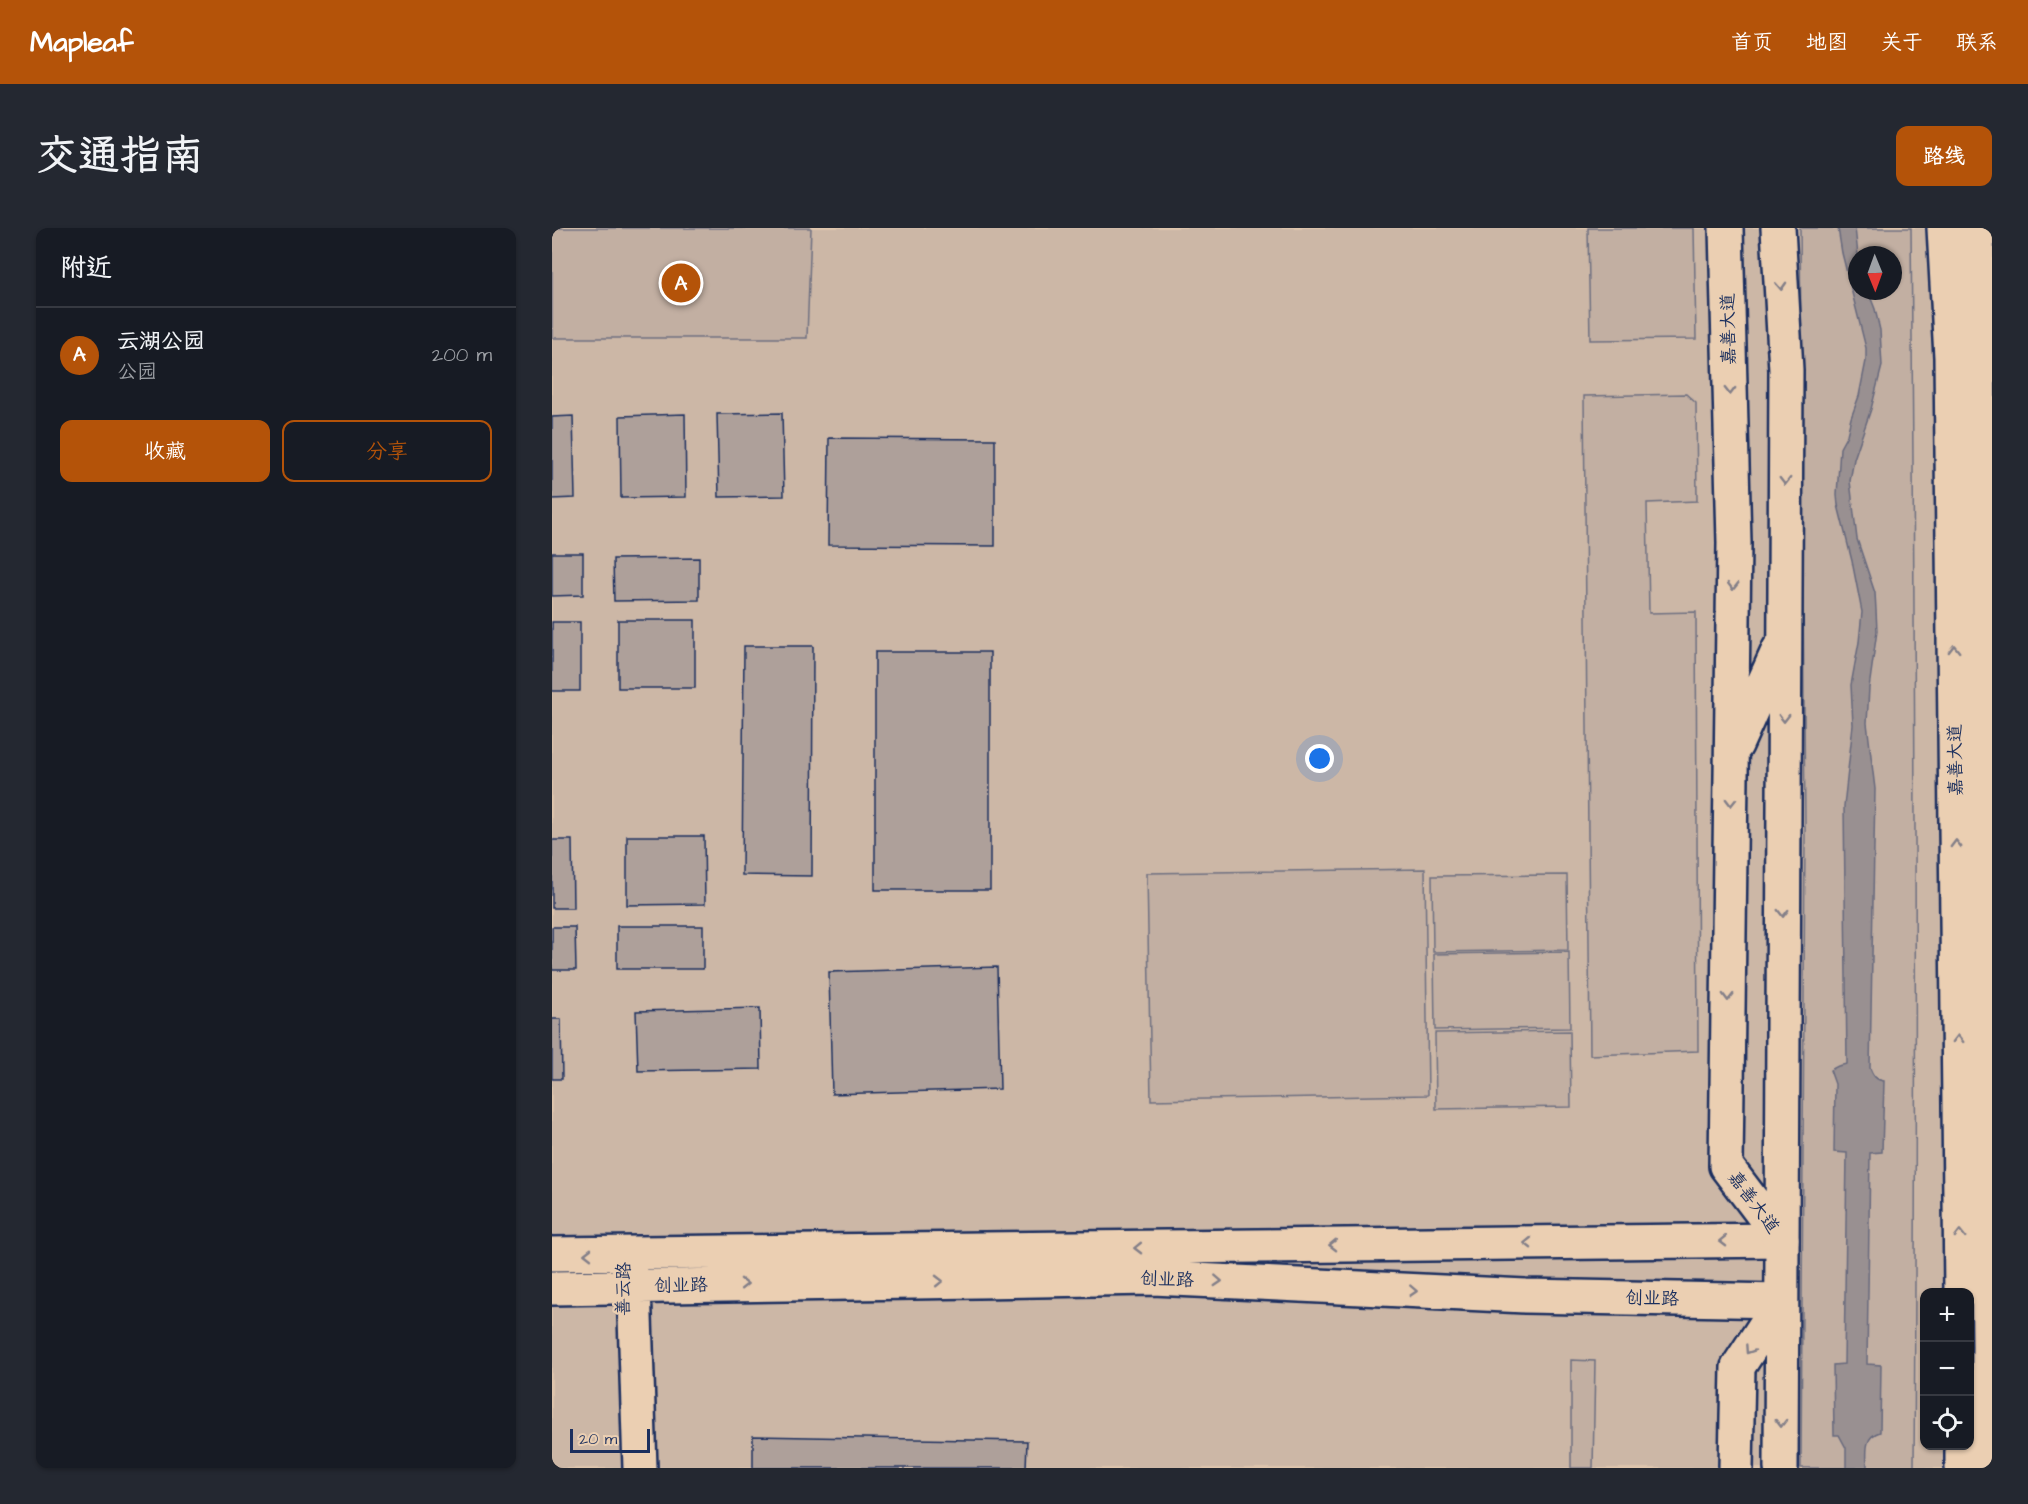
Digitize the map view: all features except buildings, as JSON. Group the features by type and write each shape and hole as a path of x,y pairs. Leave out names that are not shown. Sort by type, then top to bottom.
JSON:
{"main road":[{"name":"嘉善大道","path":"1726,228 1734,543 1726,1166 1782,1240"},
{"name":"嘉善大道","path":"1778,228 1786,370 1781,1468"},
{"name":"嘉善大道","path":"1944,228 1951,357 1961,1288"},
{"name":"嘉善大道","path":"1977,228 1989,1346 1988,1468"},
{"path":"1731,756 1784,637"},
{"name":"创业路","path":"552,1254 1782,1240"},
{"name":"善云路","path":"623,1253 628,1286 640,1468"},
{"name":"创业路","path":"552,1288 1153,1278 1525,1296 1781,1301"},
{"name":"善云路","path":"620,1468 628,1286"},
{"path":"1736,1468 1738,1367 1781,1301"},
{"path":"1962,1450 1962,1468"}],"shaded area":[{"path":"552,228 1992,228 1992,1468 552,1468"},
{"path":"552,228 811,228 807,338 552,338"},
{"path":"1588,228 1694,228 1696,339 1590,340"},
{"path":"1800,228 1911,228 1915,848 1914,1468 1801,1468 1805,830"},
{"path":"1838,228 1855,228 1857,246 1848,246 1848,277"},
{"path":"1854,300 1872,300 1880,330 1882,366 1871,409 1854,459 1850,481 1857,539 1875,593 1877,631 1867,723 1875,789 1870,1068 1875,1077 1884,1081 1882,1152 1870,1153 1867,1364 1881,1365 1880,1432 1868,1442 1867,1468 1846,1468 1846,1448 1839,1435 1834,1435 1833,1365 1844,1364 1847,1153 1834,1152 1835,1084 1830,1070 1847,1064 1844,806 1853,725 1851,685 1862,612 1837,495 1840,448 1847,435 1859,396 1866,361 1866,348"},
{"path":"1686,394 1696,403 1697,501 1647,503 1649,613 1696,612 1698,1051 1590,1055 1584,396"},
{"path":"1425,869 1428,1095 1151,1100 1147,873"},
{"path":"1567,875 1568,950 1433,952 1432,876"},
{"path":"1569,952 1570,1028 1435,1030 1434,954"},
{"path":"1570,1031 1571,1107 1436,1109 1435,1033"},
{"path":"1571,1360 1595,1361 1593,1468 1571,1468"}],"place":[{"name":"云湖公园","path":"681,283"}]}
